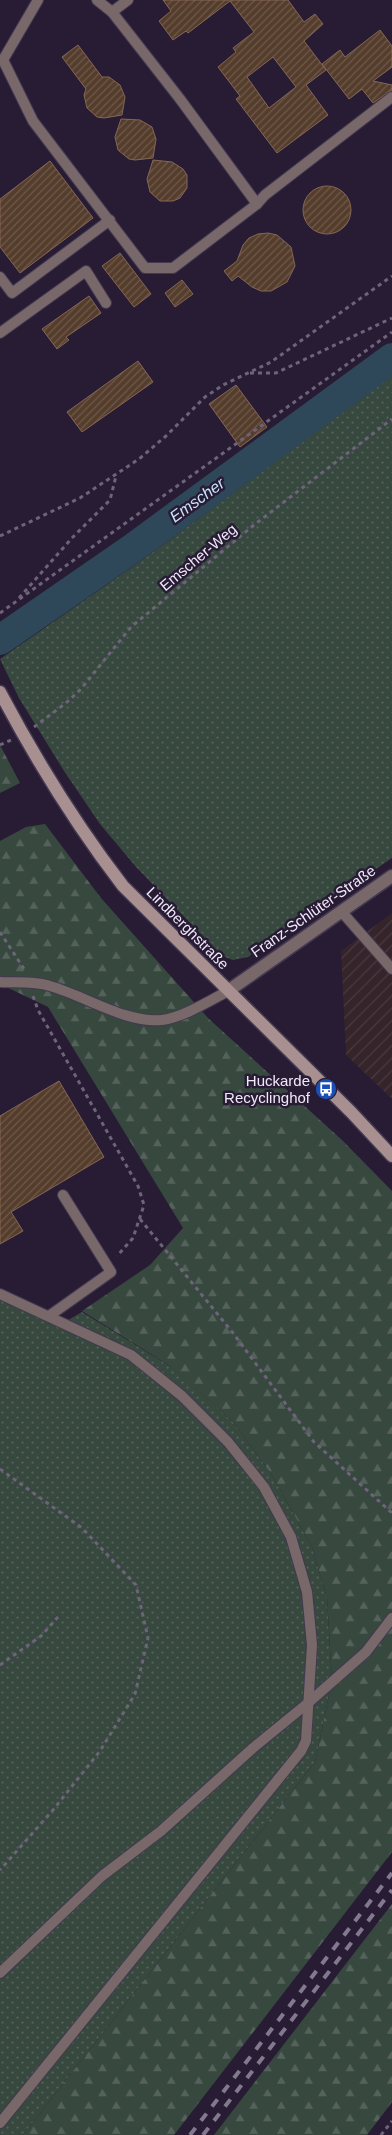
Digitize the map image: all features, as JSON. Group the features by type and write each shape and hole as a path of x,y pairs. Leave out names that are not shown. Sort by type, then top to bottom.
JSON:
{"main road":[{"name":"Lindberghstraße","path":"0,692 60,796 91,844 124,886 392,1156"}],"street":[{"name":"Franz-Schlüter-Straße","path":"228,990 392,876"}],"lane":[{"path":"38,0 2,61 33,121 146,268 173,268 392,97"},
{"path":"97,0 112,12 180,99 257,204"},
{"path":"112,12 128,0"},
{"path":"0,277 12,293 110,220"},
{"path":"0,333 86,271 106,303"},
{"path":"341,911 392,970"},
{"path":"0,982 48,985 119,1012 162,1020 199,1007 228,990"},
{"path":"50,1316 111,1272 63,1195"},
{"path":"0,1294 131,1355 182,1396 221,1435 264,1487 291,1536 307,1592 312,1645 306,1741 293,1764 0,2123"},
{"path":"0,1973 102,1876 161,1831 253,1748 366,1652 392,1618"}],"path":[{"path":"0,536 80,498 140,459 205,397 224,385 271,362 392,276"},
{"path":"249,373 276,373 392,318"},
{"path":"0,612 392,332"},
{"name":"Emscher-Weg","path":"33,728 81,689 131,627 254,525 392,419"},
{"path":"15,602 72,538 110,500 116,474"},
{"path":"0,932 22,965 38,1010 138,1186 144,1205 133,1238 108,1266"},
{"path":"140,1219 233,1334 314,1442 392,1513"},
{"path":"0,1470 82,1528 136,1585 148,1638 135,1694 100,1751 53,1810 0,1870"},
{"path":"0,1665 41,1636 58,1617"},
{"path":"382,2135 392,2121"}],"shaded area":[{"path":"392,913 392,1099 346,1055 341,951"}],"green space":[{"path":"392,375 392,858 248,957 233,960 222,956 136,867 100,824 64,771 19,698 0,659 142,560"},
{"path":"0,745 20,783 0,793"},
{"path":"45,824 101,898 208,1018 343,1141 392,1191 392,1852 174,2135 23,2135 315,1762 332,1681 327,1598 312,1547 272,1475 234,1423 170,1366 82,1311 150,1265 183,1228 48,1007 0,984 0,841 26,827"},
{"path":"0,1294 63,1323 82,1312 173,1368 234,1423 272,1475 312,1547 327,1598 332,1681 315,1762 23,2135 0,2135"},
{"path":"392,1904 392,2102 367,2135 214,2135"}],"building":[{"path":"163,0 288,0 304,22 315,14 323,24 304,41 326,70 306,85 328,115 277,153 236,99 240,96 218,67 236,52 233,48 254,32 230,1 188,33 186,31 173,40 159,21 171,11","holes":["273,57 296,87 269,108 247,77"]},
{"path":"380,30 392,46 392,67 373,81 392,85 392,90 373,103 362,89 349,99 322,64 340,50 345,57"},
{"path":"78,45 102,77 109,77 120,85 125,97 122,115 104,118 97,117 87,108 84,95 86,89 62,57"},
{"path":"121,119 140,120 152,127 156,139 153,158 129,159 118,150 115,137"},
{"path":"153,160 172,162 183,169 187,175 187,188 180,198 173,201 160,201 150,192 147,179"},
{"path":"50,161 93,218 20,273 0,247 0,199"},
{"path":"327,186 336,188 344,193 349,201 351,210 349,219 344,227 336,232 327,234 318,232 310,227 305,219 303,210 305,201 310,193 318,188"},
{"path":"268,233 277,235 291,247 295,266 287,282 271,291 261,291 252,287 238,276 232,281 224,271 237,261 243,245 249,238 258,234"},
{"path":"120,253 151,294 134,307 102,266"},
{"path":"182,280 193,294 175,307 165,293"},
{"path":"89,296 101,313 66,337 69,340 57,349 42,329"},
{"path":"138,361 153,382 82,432 67,412"},
{"path":"236,385 267,427 240,447 209,404"},
{"path":"59,1081 104,1157 11,1212 23,1231 0,1244 0,1116"}],"waterway":[{"name":"Emscher","path":"0,640 133,548 392,358"}],"railway":[{"path":"190,2135 392,1873"},
{"path":"203,2135 392,1890"}],"place":[{"name":"Huckarde Recyclinghof","path":"326,1089"}]}
